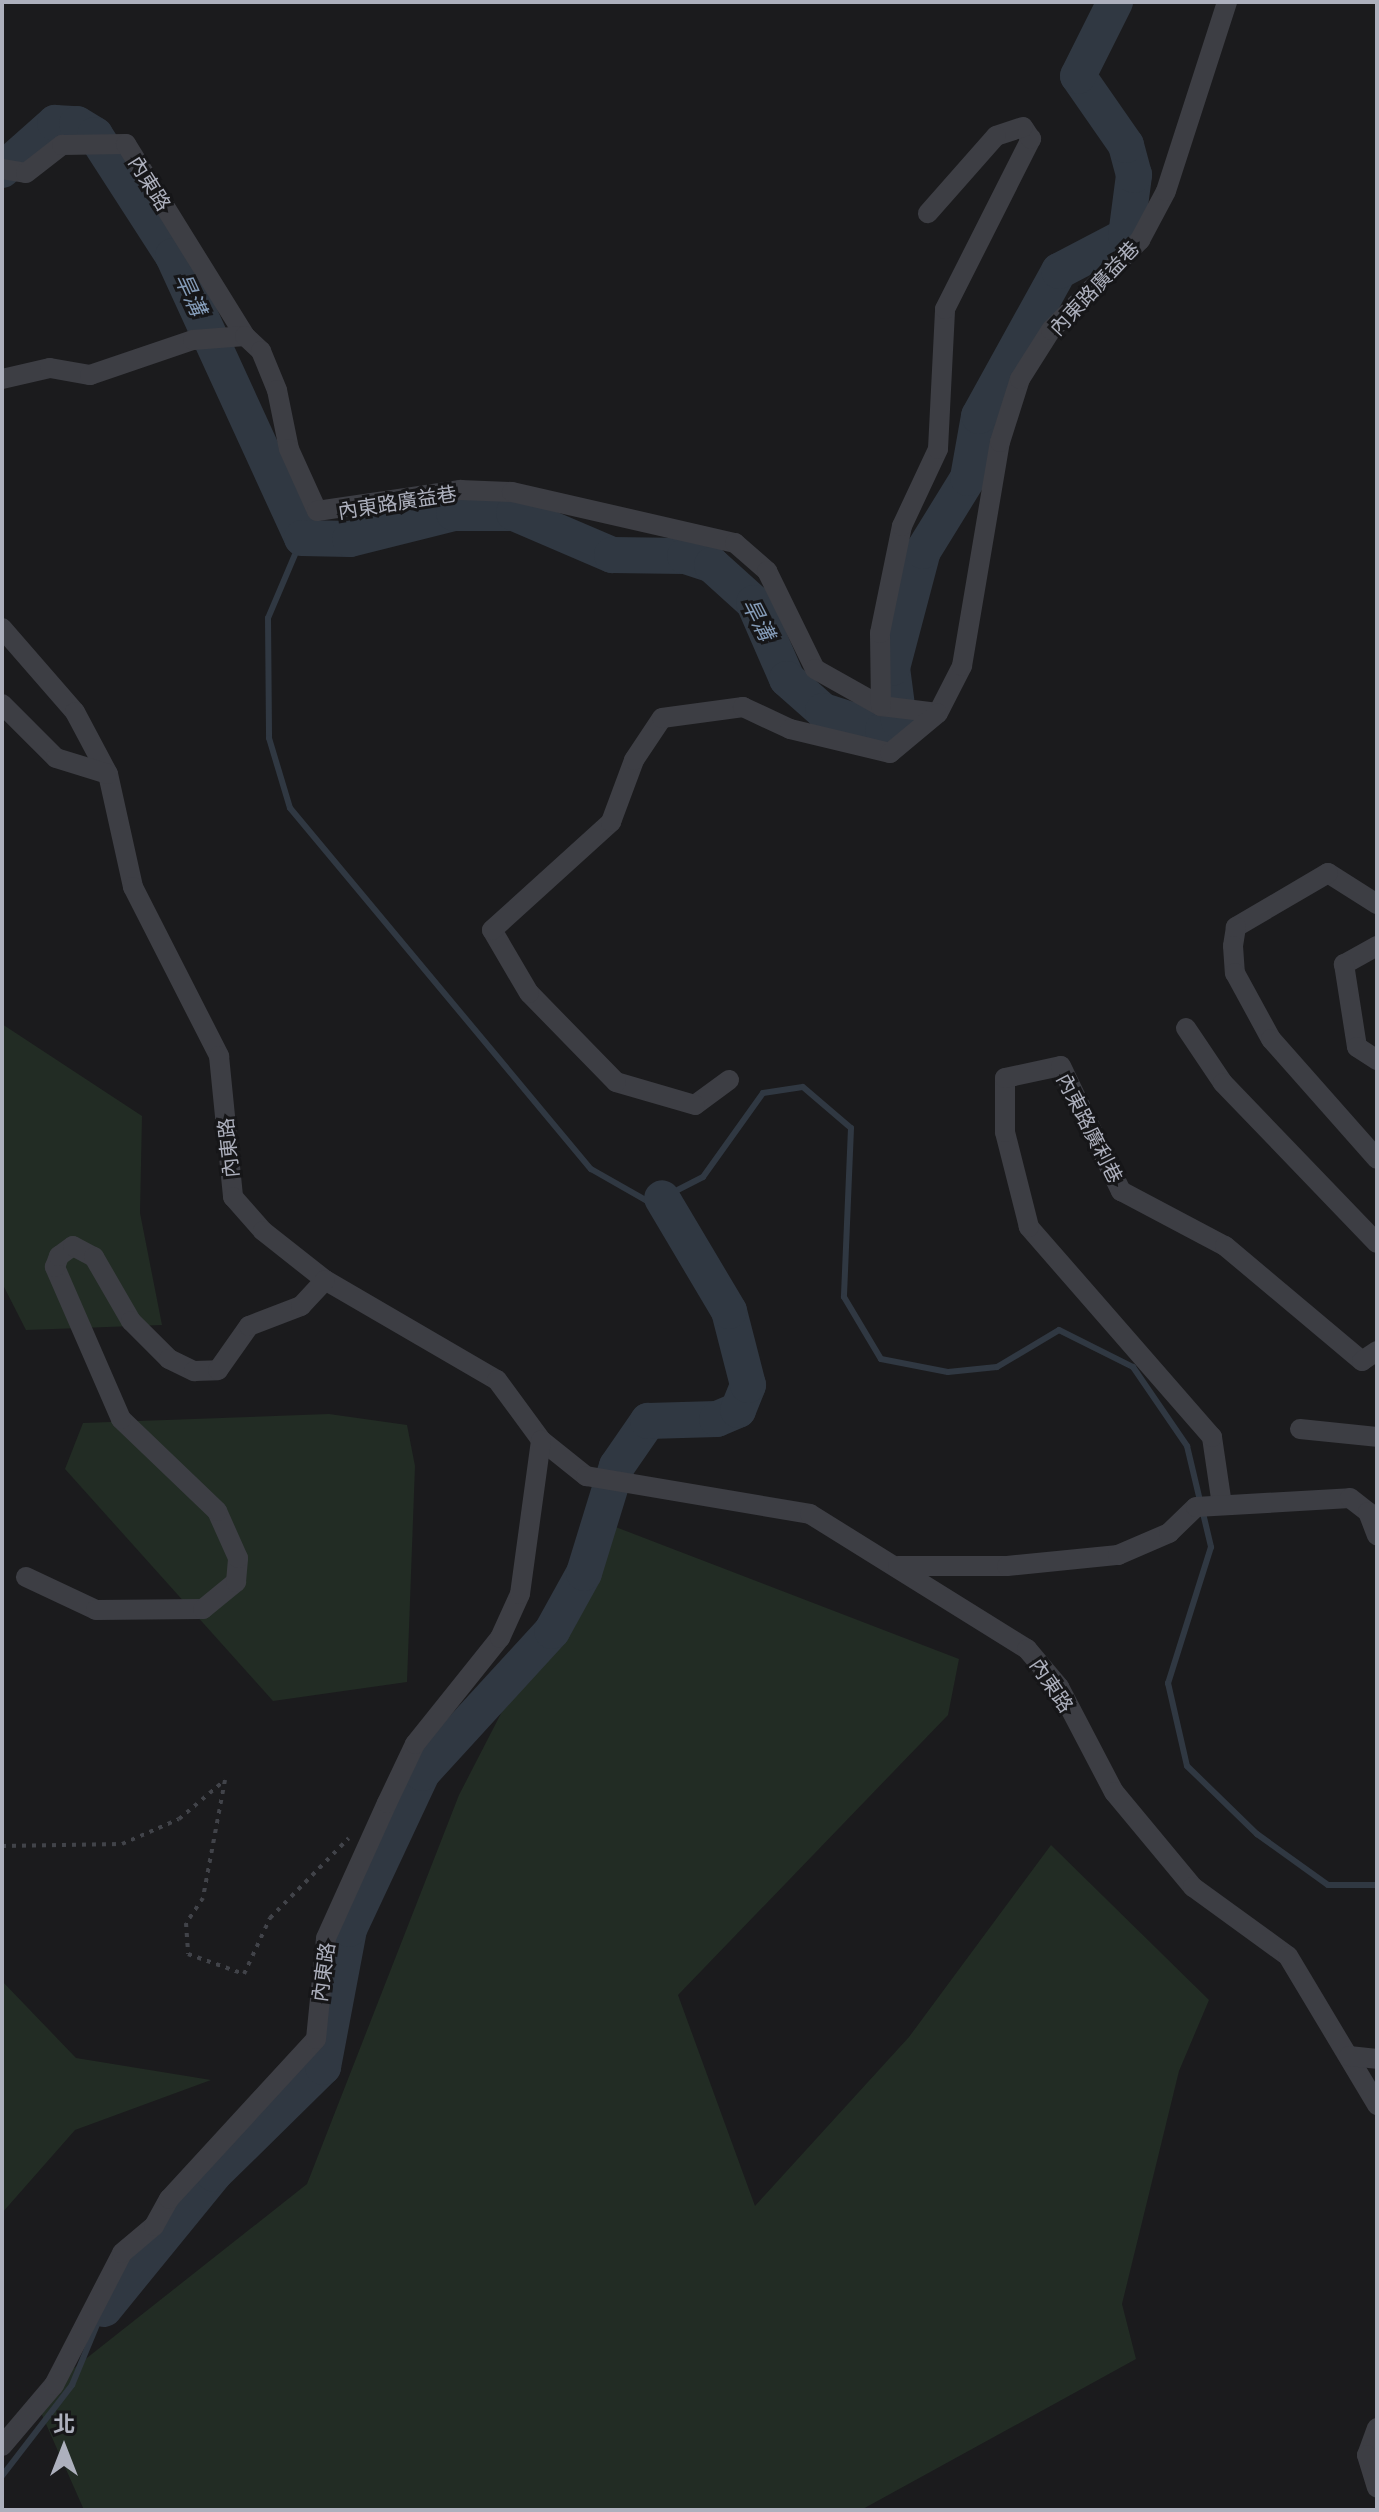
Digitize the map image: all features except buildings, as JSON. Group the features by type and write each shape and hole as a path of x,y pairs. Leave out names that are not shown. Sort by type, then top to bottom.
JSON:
{"street":[{"name":"內東路廣益巷","path":"729,1080 695,1105 616,1082 529,993 492,930 611,822 634,760 662,718 743,707 790,729 890,753 938,713 962,666 1000,442 1020,379 1051,330 1140,240 1166,191 1227,2"},
{"path":"881,706 880,633 902,526 938,449 945,309 1031,139 1023,127 996,136 928,213"},
{"name":"內東路","path":"2,169 26,173 62,145 126,144 245,336"},
{"name":"內東路廣益巷","path":"245,336 261,351 277,390 289,449 317,511 460,490 512,492 735,543 767,571 815,669 881,706 938,713"},
{"path":"2,379 50,368 90,375 193,340 245,336"},
{"name":"內東路","path":"2,628 75,712 108,774 133,887 219,1056 233,1197 325,1280 497,1380 541,1440 564,1464 596,1480 619,1487 777,1504 810,1514 1005,1633 1045,1668 1114,1792 1213,1907 1288,1956 1377,2105"},
{"path":"2,704 56,758 108,774"},
{"path":"1377,904 1328,873 1236,927 1233,946 1235,973 1271,1039 1377,1159"},
{"path":"1377,946 1344,964 1357,1047 1377,1060"},
{"path":"1186,1028 1223,1083 1377,1243"},
{"name":"內東路廣利巷","path":"1222,1505 1212,1437 1029,1227 1005,1132 1005,1078 1061,1066 1121,1191 1225,1246 1362,1361 1377,1351"},
{"path":"26,1577 96,1610 203,1609 229,1591 238,1558 217,1511 121,1419 55,1267 59,1256 73,1246 94,1257 131,1321 169,1359 194,1371 218,1370 249,1326 301,1306 325,1280"},
{"path":"1300,1429 1377,1437"},
{"name":"內東路","path":"2,2446 54,2385 122,2253 154,2226 169,2199 316,2039 326,1938 415,1744 500,1638 520,1594 541,1440"},
{"path":"898,1566 1007,1566 1118,1555 1169,1533 1196,1507 1222,1505 1350,1498 1368,1512 1377,1535"},
{"path":"1349,2056 1377,2059"},
{"path":"1377,2428 1367,2455 1377,2488"}],"path":[{"path":"2,1846 122,1844 179,1819 225,1780 203,1898 186,1923 188,1954 244,1974 289,1894 355,1831 377,1829"}],"shaded area":[{"path":"2,1024 142,1116 140,1213 162,1325 26,1330 2,1283"},
{"path":"329,1414 407,1425 415,1466 407,1682 273,1701 65,1469 83,1423"},
{"path":"600,1521 959,1659 948,1715 678,1995 755,2206 909,2037 1051,1845 1209,2000 1179,2071 1122,2304 1136,2359 861,2510 84,2510 35,2399 307,2184 459,1795"},
{"path":"2,1981 76,2058 211,2080 75,2130 2,2213"}],"waterway":[{"name":"旱溝","path":"2,170 55,123 77,124 95,135 173,256 302,538 350,539 454,513 514,513 612,555 685,556 712,565 754,603 787,679 823,711 883,730 899,721 892,668 923,551 968,478 979,416 1059,271 1126,236 1134,175 1126,145 1078,76 1115,2"},
{"path":"302,538 268,618 269,738 290,808 591,1169 647,1201 662,1198 703,1177 763,1093 803,1087 851,1128 844,1297 881,1359 948,1372 997,1367 1059,1330 1133,1367 1187,1446 1211,1547 1168,1683 1187,1766 1257,1834 1328,1885 1377,1885"},
{"path":"104,2309 214,2174 323,2067 349,1929 422,1773 552,1631 584,1573 617,1466 648,1421 717,1419 738,1410 748,1385 729,1311 662,1198"},
{"path":"2,2476 72,2385 103,2310"}]}
